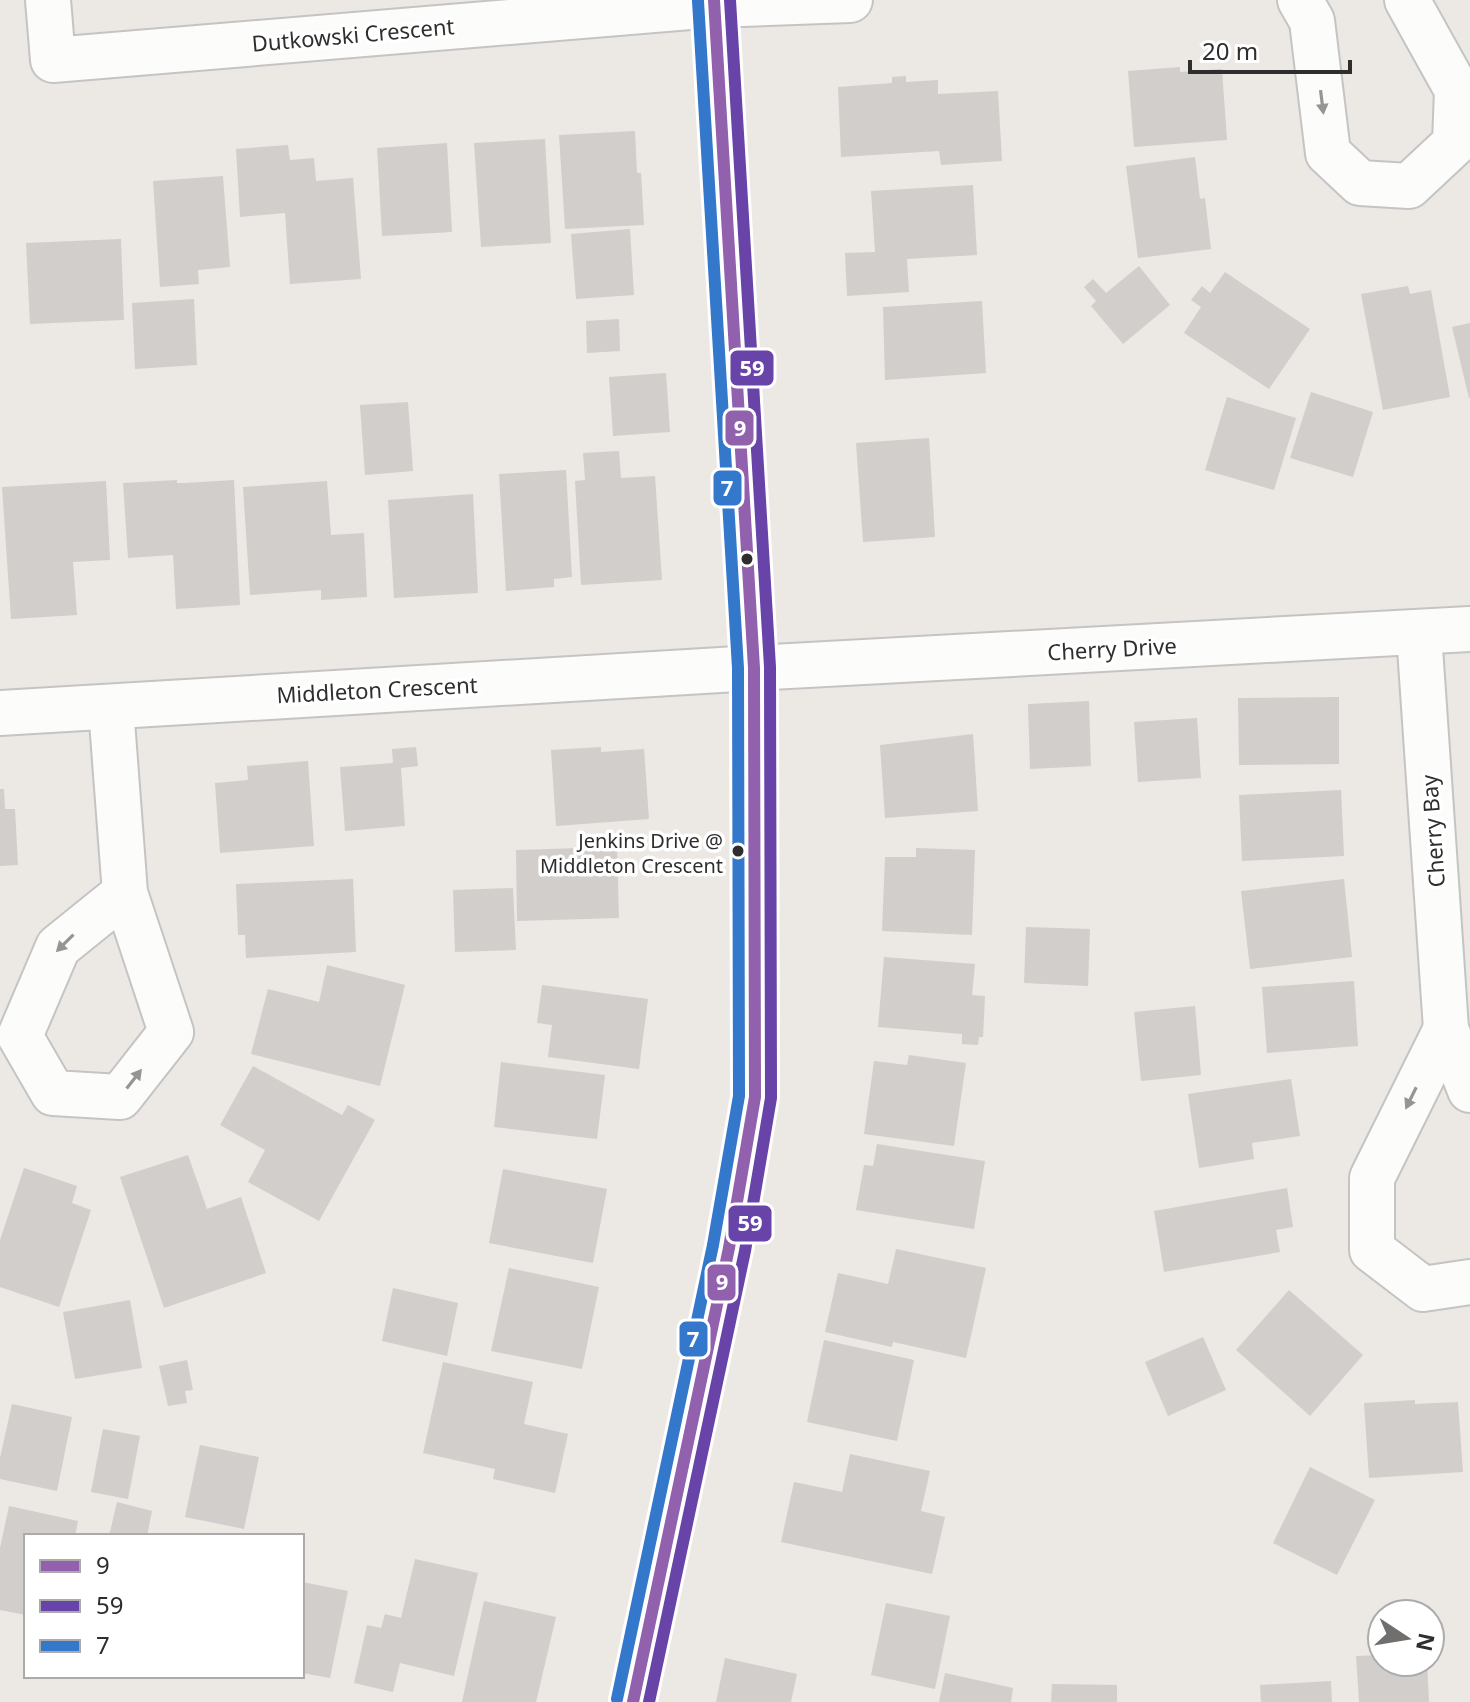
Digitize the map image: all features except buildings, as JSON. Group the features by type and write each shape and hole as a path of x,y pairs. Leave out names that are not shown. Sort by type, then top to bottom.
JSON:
{"street":[{"name":"Dutkowski Crescent","path":"48,0 53,60 714,3"},
{"path":"633,1702 729,1248 755,1097 754,668 714,3 850,0"},
{"path":"1300,0 1312,21 1328,153 1360,183 1409,186 1455,143 1457,90 1407,0"},
{"name":"Cherry Drive","path":"754,668 1470,629"},
{"name":"Cherry Bay","path":"1419,633 1446,1029 1470,1090"},
{"name":"Middleton Crescent","path":"0,713 754,668"},
{"path":"111,708 125,893"},
{"path":"1446,1029 1372,1178 1372,1250 1423,1289 1470,1282"}],"transit line":[{"name":"9","path":"633,1702 729,1248 755,1097 754,668 714,0"},
{"name":"59","path":"649,1702 745,1251 771,1098 770,667 730,0"},
{"name":"7","path":"617,1699 713,1245 739,1096 738,668 698,1"}],"place":[{"name":"Jenkins Drive @ Middleton Crescent","path":"738,851"}]}
